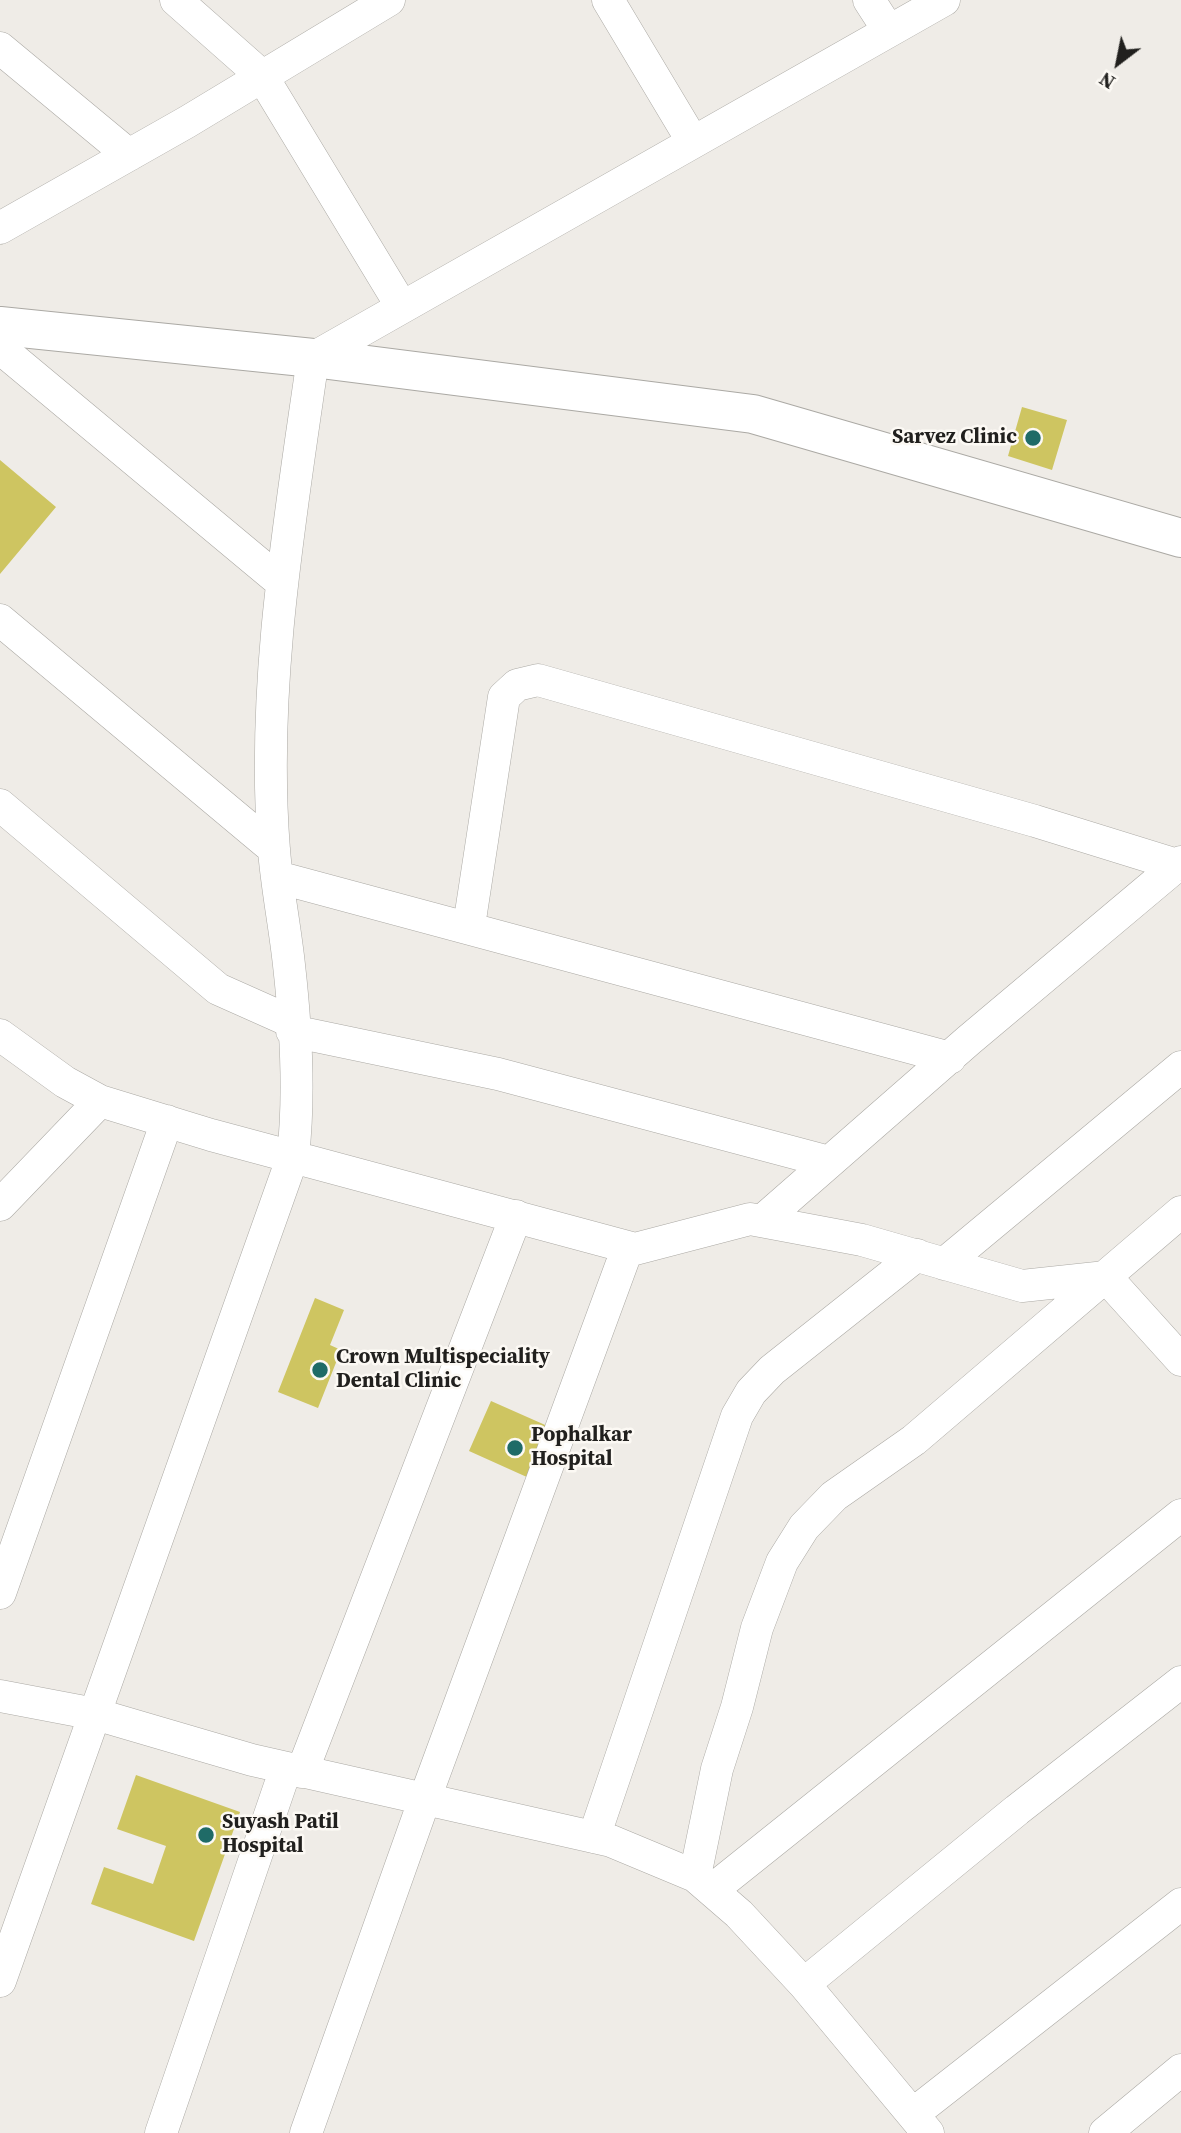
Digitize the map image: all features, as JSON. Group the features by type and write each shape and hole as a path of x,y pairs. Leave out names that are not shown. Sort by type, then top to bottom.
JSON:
{"street":[{"path":"176,0 262,76 401,307"},
{"path":"0,228 129,155 389,0"},
{"path":"608,0 693,142"},
{"path":"869,0 889,31"},
{"path":"313,358 943,0"},
{"path":"0,48 129,155"},
{"path":"0,326 313,358 753,414 1181,538"},
{"path":"0,348 281,582"},
{"path":"0,1981 293,1156 297,1119 289,968 275,863 272,734 281,582 313,358"},
{"path":"0,620 275,863 469,926 950,1058"},
{"path":"469,926 504,697 517,685 538,680 1179,864"},
{"path":"0,805 218,989 292,1026 512,1077 829,1161"},
{"path":"762,1221 1179,864"},
{"path":"0,1035 65,1082 100,1101 635,1249 750,1219 862,1240 1022,1286 1106,1277"},
{"path":"594,1837 737,1416 751,1392 772,1370 930,1260 1181,1067"},
{"path":"0,1205 100,1101"},
{"path":"0,1593 167,1121"},
{"path":"703,1883 717,1769 737,1707 757,1628 782,1562 804,1527 834,1496 914,1440 1181,1212"},
{"path":"161,2133 294,1770 516,1216"},
{"path":"306,2133 424,1801 628,1247"},
{"path":"1106,1277 1181,1360"},
{"path":"703,1883 1181,1515"},
{"path":"804,1984 1017,1810 1181,1682"},
{"path":"0,1696 95,1714 294,1770 611,1841 703,1883 739,1914 804,1984 920,2124 1181,1905"},
{"path":"1105,2133 1181,2070"}],"building":[{"path":"1022,407 1067,420 1052,470 1008,456"},
{"path":"0,460 56,507 0,574"},
{"path":"315,1298 344,1310 330,1345 341,1350 318,1408 278,1392"},
{"path":"491,1401 552,1428 529,1478 469,1451"},
{"path":"136,1775 240,1812 194,1941 91,1904 104,1867 153,1884 166,1846 117,1829"}],"place":[{"name":"Sarvez Clinic","path":"1033,438"},
{"name":"Crown Multispeciality Dental Clinic","path":"320,1370"},
{"name":"Pophalkar Hospital","path":"515,1448"},
{"name":"Suyash Patil Hospital","path":"206,1835"}]}
